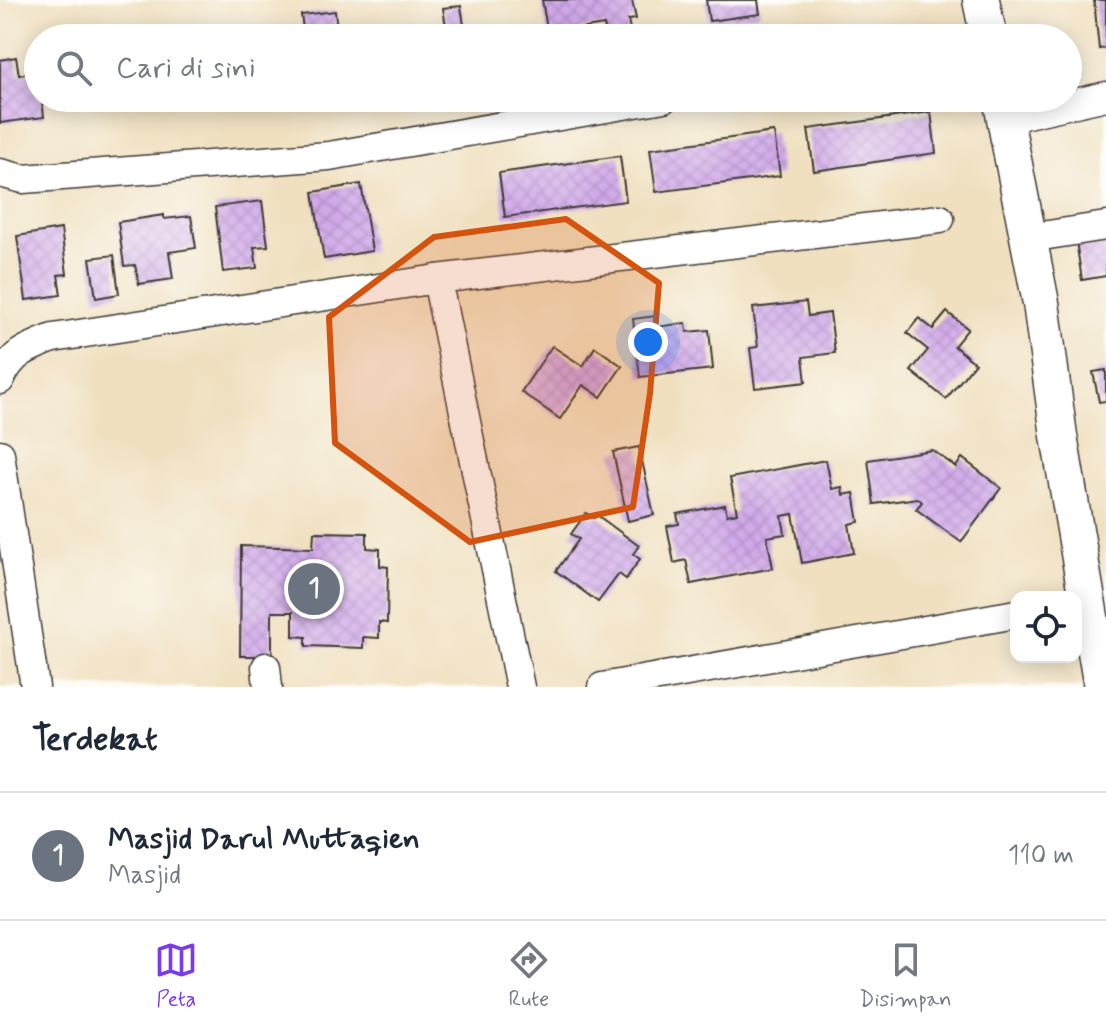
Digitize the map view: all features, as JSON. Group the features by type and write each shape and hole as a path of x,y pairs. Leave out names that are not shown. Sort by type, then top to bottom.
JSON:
{"main road":[{"path":"981,0 986,24"},
{"path":"1004,112 1041,303 1059,436 1090,600 1102,687"}],"street":[{"path":"1082,99 1106,96"},
{"path":"0,173 23,179 329,156 583,112"},
{"path":"0,380 8,362 26,349 53,338 437,279 940,219"},
{"path":"1029,238 1106,226"},
{"path":"437,279 520,687"},
{"path":"0,454 35,687"},
{"path":"618,686 1010,615"}],"highlighted area":[{"path":"566,219 659,283 650,393 633,507 470,542 335,443 329,317 434,237"}],"building":[{"path":"542,0 632,0 636,19 628,20 629,24 546,24"},
{"path":"706,0 758,0 760,14 709,21"},
{"path":"1094,0 1106,0 1106,48 1099,49"},
{"path":"461,6 464,24 446,24 443,8"},
{"path":"335,11 336,24 302,24 301,15"},
{"path":"16,57 19,75 24,74 24,112 43,112 44,117 0,123 0,60"},
{"path":"931,112 936,153 814,171 808,129"},
{"path":"774,132 780,176 656,192 650,149"},
{"path":"620,156 626,201 505,217 499,173"},
{"path":"361,184 372,251 324,259 313,192"},
{"path":"262,201 268,246 254,247 257,268 223,272 215,207"},
{"path":"164,215 164,219 191,216 196,248 169,252 173,279 139,284 135,265 124,266 118,222"},
{"path":"61,229 67,274 58,275 61,295 26,300 17,236"},
{"path":"1106,229 1106,276 1082,280 1075,234"},
{"path":"114,255 119,294 96,298 90,258"},
{"path":"806,302 808,316 830,313 835,353 803,357 806,382 755,388 750,348 758,347 753,308"},
{"path":"947,312 968,329 954,346 975,363 946,399 911,371 928,350 907,333 919,318 933,329"},
{"path":"655,316 657,327 686,323 687,332 709,330 713,369 640,377 633,319"},
{"path":"552,346 583,366 595,347 622,366 601,397 583,385 560,419 521,392"},
{"path":"1106,370 1106,401 1099,402 1093,372"},
{"path":"639,447 654,515 628,521 613,452"},
{"path":"932,450 956,467 962,458 1001,488 961,542 916,509 922,502 918,498 874,504 868,460"},
{"path":"826,460 832,489 842,487 843,495 854,493 859,522 849,524 854,553 802,563 793,514 782,516 785,534 767,537 773,568 691,584 686,560 674,563 667,526 679,524 677,514 725,505 727,515 737,513 730,478"},
{"path":"586,513 594,518 597,515 639,546 633,554 640,559 626,579 619,574 598,602 556,571 579,539 571,534"},
{"path":"314,532 367,533 367,548 380,549 380,566 388,567 387,623 379,622 379,638 363,637 363,648 306,646 306,637 293,636 293,612 272,612 272,656 240,656 241,546 313,548"}],"place":[{"name":"Masjid Darul Muttaqien","path":"314,589"}]}
